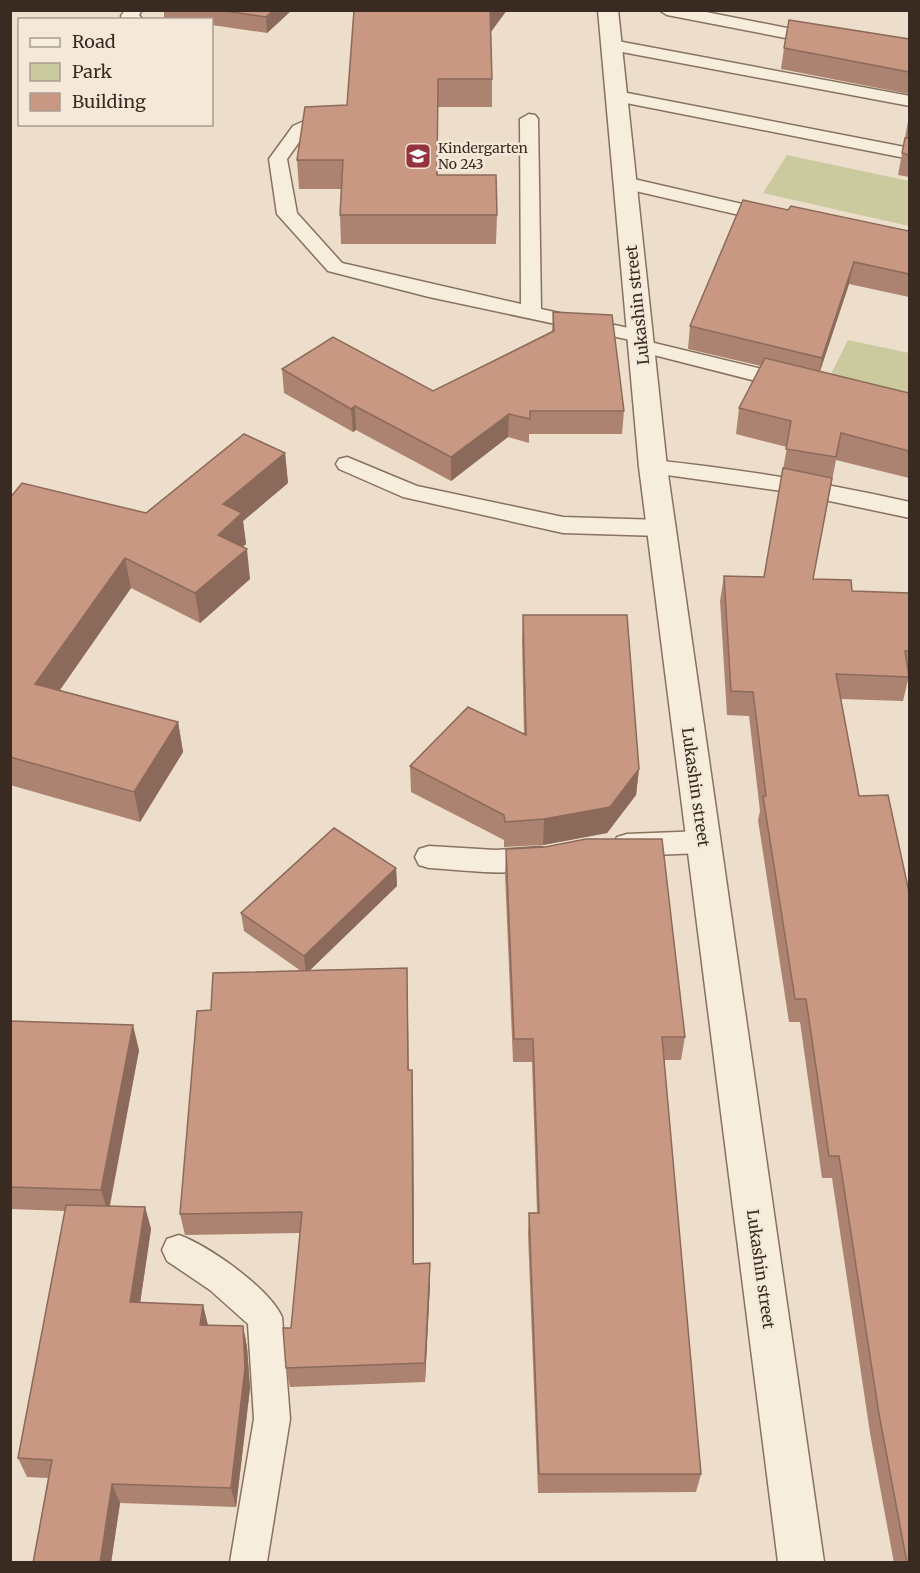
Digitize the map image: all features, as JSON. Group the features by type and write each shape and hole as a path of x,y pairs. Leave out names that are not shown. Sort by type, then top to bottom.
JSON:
{"street":[{"name":"Lukashin street","path":"608,10 652,467 801,1563"}],"lane":[{"path":"667,10 839,43"},
{"path":"612,45 909,101"},
{"path":"617,96 909,154"},
{"path":"326,116 299,130 278,159 288,214 335,267 429,291 531,313 809,387"},
{"path":"529,119 531,313"},
{"path":"625,183 796,222"},
{"path":"347,464 411,492 563,525 661,528"},
{"path":"652,467 722,474 849,495 909,510"},
{"path":"598,848 703,842"},
{"path":"429,857 496,861 565,854"},
{"path":"178,1250 222,1279 265,1317 272,1419 249,1563"}],"green space":[{"path":"787,155 909,181 909,226 763,193"},
{"path":"848,340 909,353 909,397 829,378"}],"building":[{"path":"218,10 274,10 266,17"},
{"path":"354,10 490,10 492,79 438,79 437,175 496,175 497,215 340,215 343,160 297,160 305,107 347,105"},
{"path":"789,20 909,39 909,72 784,48"},
{"path":"905,138 909,138 909,155 902,153"},
{"path":"743,200 788,210 791,206 909,231 909,274 854,262 822,358 690,326"},
{"path":"553,312 612,315 624,411 530,411 530,419 509,414 451,457 355,406 351,409 282,369 333,337 433,391 554,331"},
{"path":"765,358 909,393 909,451 841,433 836,457 786,449 791,421 739,408"},
{"path":"244,434 285,453 223,504 242,513 218,535 247,549 195,593 125,558 35,684 178,722 134,792 10,757 10,498 22,483 146,513"},
{"path":"783,468 832,478 813,579 851,580 852,591 909,593 909,651 905,651 909,677 836,674 859,796 888,795 909,892 909,1563 907,1563 879,1414 839,1156 829,1156 806,999 795,999 763,796 766,796 753,692 731,691 724,576 764,577"},
{"path":"523,615 627,615 639,769 610,807 544,819 505,822 504,815 410,766 468,707 526,735"},
{"path":"334,828 396,868 304,956 241,913"},
{"path":"586,839 662,839 685,1037 662,1037 701,1474 539,1474 529,1213 539,1213 533,1039 514,1039 506,849 545,847"},
{"path":"407,968 408,1070 412,1070 413,1264 430,1263 425,1363 286,1368 283,1328 291,1328 302,1212 180,1214 197,1011 211,1010 213,973"},
{"path":"10,1021 133,1025 101,1190 10,1187"},
{"path":"66,1205 145,1207 130,1302 203,1305 200,1325 243,1326 245,1368 231,1488 112,1484 100,1563 33,1563 52,1460 18,1458"}],"place":[{"name":"Kindergarten No 243","path":"418,156"}]}
